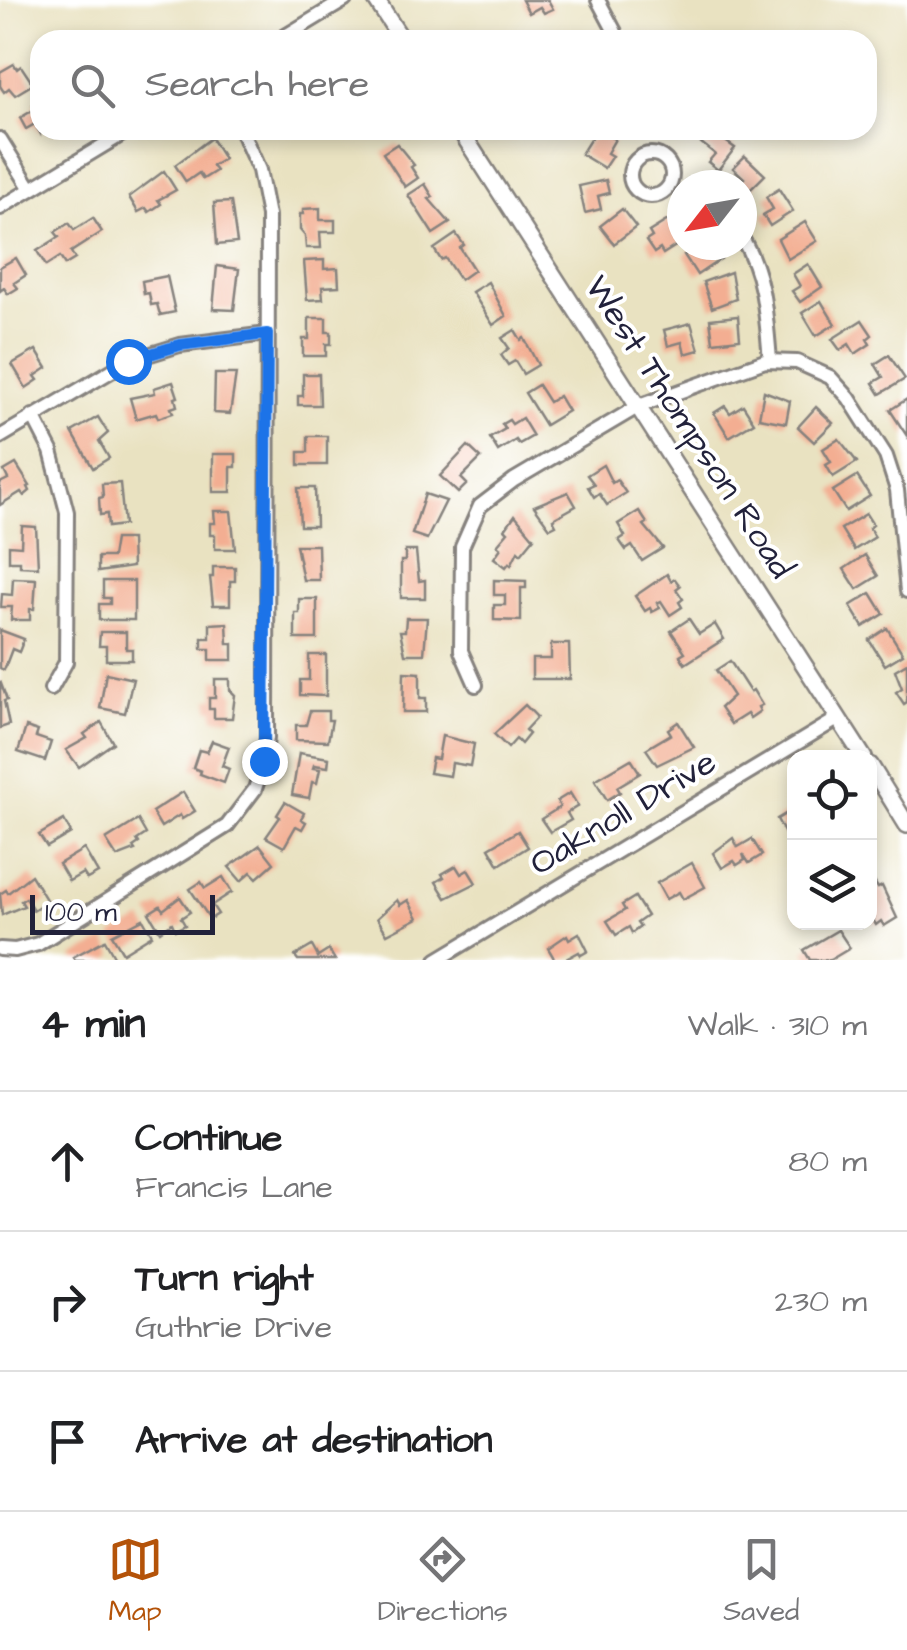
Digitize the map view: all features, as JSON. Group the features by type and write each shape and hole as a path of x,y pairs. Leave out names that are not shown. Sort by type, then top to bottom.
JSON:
{"main road":[{"path":"376,0 396,30"},
{"name":"West Thompson Road","path":"466,140 859,750"},
{"path":"877,777 907,825"}],"street":[{"path":"296,30 345,0"},
{"path":"598,0 614,30"},
{"path":"0,139 31,190"},
{"path":"0,208 114,140"},
{"path":"2,949 38,944 209,840 239,814 259,778 266,738 266,200 246,140"},
{"path":"754,260 763,290 770,360"},
{"path":"0,437 128,361 180,345 267,334"},
{"path":"476,685 461,652 462,547 480,506 514,480 639,406 770,360 797,362 830,377 849,398 886,456 897,490 907,591"},
{"path":"34,416 52,452 67,512 66,662 50,689"},
{"name":"Oaknoll Drive","path":"437,960 839,718"}],"building":[{"path":"522,0 548,0 553,9 544,13 540,7 529,13"},
{"path":"14,64 17,69 21,66 30,86 15,95 9,88 4,92 0,72"},
{"path":"30,112 30,127 26,129 20,118"},
{"path":"208,140 212,140 224,159 212,166 216,171 203,179 199,173 186,182 175,165"},
{"path":"590,140 614,140 607,153 612,156 604,168 581,154"},
{"path":"702,140 724,140 735,148 718,170 708,162 715,154"},
{"path":"397,144 414,165 411,167 418,178 405,187 383,153"},
{"path":"745,156 765,175 757,183 757,170 733,168"},
{"path":"164,171 176,190 158,200 161,204 149,212 146,208 138,212 129,197"},
{"path":"606,180 609,193 598,196 601,209 585,213 579,186"},
{"path":"425,184 433,197 429,199 450,223 433,234 408,195"},
{"path":"779,189 793,211 770,226 763,215 773,209 766,197"},
{"path":"231,202 237,243 217,245 214,203"},
{"path":"320,208 320,220 335,220 335,232 320,232 321,248 306,248 300,214 303,209"},
{"path":"622,209 636,227 614,244 600,226"},
{"path":"93,218 102,232 71,252 75,259 65,265 60,257 46,266 37,251 59,237 55,232 69,223 74,230"},
{"path":"667,221 667,251 663,254 660,249 654,253 646,241 652,237 649,232"},
{"path":"805,222 817,241 788,259 778,239"},
{"path":"456,234 474,270 460,280 434,249"},
{"path":"16,258 26,275 14,283 18,288 8,294 4,288 0,291 0,267"},
{"path":"324,260 324,269 338,268 339,286 322,287 323,299 307,300 304,261"},
{"path":"687,260 720,260 697,275"},
{"path":"808,264 822,287 800,302 792,291 800,286 793,274"},
{"path":"217,266 239,269 234,310 213,309"},
{"path":"731,272 736,299 712,308 703,282"},
{"path":"167,276 175,312 160,315 157,304 151,305 149,293 144,294 142,281"},
{"path":"488,282 506,316 493,325 472,292"},
{"path":"821,301 835,324 816,336 802,313"},
{"path":"738,316 740,339 713,342 710,319"},
{"path":"309,318 326,318 331,344 326,344 326,356 303,356 303,339 309,339"},
{"path":"862,320 872,335 867,339 870,344 855,354 849,344 840,350 832,339"},
{"path":"691,323 699,350 685,354 682,342 668,346 664,330"},
{"path":"515,330 521,340 524,338 538,365 523,374 515,361 508,365 501,355 509,348 502,338"},
{"path":"36,350 47,368 26,388 12,364"},
{"path":"889,355 905,379 880,394 873,383 883,377 875,364"},
{"path":"215,374 236,374 230,414 214,413"},
{"path":"303,374 319,374 320,405 298,405 298,396 303,396"},
{"path":"173,382 178,397 177,406 171,408 173,413 136,419 130,398 155,393 154,388"},
{"path":"538,385 549,402 559,396 568,411 545,425 525,393"},
{"path":"764,391 790,401 786,423 759,418"},
{"path":"907,399 907,436 890,410"},
{"path":"743,405 754,422 729,437 714,413 725,406 730,413"},
{"path":"816,407 833,423 814,442 798,427"},
{"path":"98,417 108,433 99,441 109,458 93,468 72,432"},
{"path":"522,418 533,436 519,444 516,440 498,451 490,438 505,429 502,424"},
{"path":"308,436 327,436 327,465 299,465 299,452 308,452"},
{"path":"839,439 857,462 833,477 826,465 831,462 823,449"},
{"path":"468,446 481,458 461,478 467,484 458,493 440,476"},
{"path":"213,454 236,454 236,467 231,467 231,492 213,492"},
{"path":"16,464 30,491 0,505 0,483 8,479 4,471"},
{"path":"603,465 612,483 617,480 626,493 607,505 599,493 594,497 588,487 594,484 587,475"},
{"path":"857,476 870,496 846,511 833,491"},
{"path":"120,483 124,525 108,527 107,514 100,515 102,484"},
{"path":"298,488 315,488 316,526 300,526"},
{"path":"568,492 576,506 553,519 556,525 550,528 534,506"},
{"path":"425,494 446,501 427,539 412,534"},
{"path":"214,511 231,511 235,549 215,549 215,535 210,535"},
{"path":"639,511 647,523 644,525 663,548 642,561 632,546 626,550 619,540 625,536 618,524"},
{"path":"866,514 875,537 854,550 841,529"},
{"path":"515,515 534,538 506,567 494,558 501,548 497,545"},
{"path":"22,526 36,527 38,567 9,561 9,545 21,546"},
{"path":"115,539 131,539 132,567 98,572 98,557 112,557"},
{"path":"296,545 318,545 319,580 303,580"},
{"path":"405,551 416,551 419,581 425,580 425,598 401,598 401,561 405,561"},
{"path":"865,555 878,576 857,589 844,569"},
{"path":"213,567 235,567 235,581 230,581 230,605 213,605"},
{"path":"667,574 680,586 676,589 683,599 679,602 682,607 670,615 661,601 657,603 660,608 645,611 635,596"},
{"path":"13,578 36,579 30,620 11,620 12,607 1,607 2,594 12,595"},
{"path":"494,580 526,581 526,588 521,588 521,621 494,620 494,605 505,605 505,595 494,595"},
{"path":"103,581 134,581 134,620 99,620 99,604 110,604 110,598 103,598"},
{"path":"871,593 884,614 863,627 850,606"},
{"path":"299,599 317,599 317,639 295,639"},
{"path":"406,618 427,618 424,654 405,654 400,631 405,631"},
{"path":"689,619 699,634 715,624 724,639 685,664 680,655 685,652 671,631"},
{"path":"227,623 233,660 210,660 210,649 202,649 202,638 210,638 210,624"},
{"path":"887,628 903,654 885,665 869,640"},
{"path":"0,630 24,639 19,652 12,649 4,670 0,668"},
{"path":"100,632 126,632 126,649 132,649 132,660 106,660 106,646 99,646"},
{"path":"551,644 569,644 570,679 532,679 532,659 551,659"},
{"path":"309,655 326,655 326,696 300,695 300,680 309,680"},
{"path":"730,661 762,705 750,718 747,714 731,724 720,708 733,696 716,670"},
{"path":"907,663 904,704 896,692 902,688 895,670"},
{"path":"404,672 420,673 420,698 426,698 426,712 403,712"},
{"path":"106,673 133,679 125,713 100,708"},
{"path":"215,679 230,679 230,690 235,695 232,718 214,718 214,709 209,709 209,698 215,698"},
{"path":"0,681 7,700 4,701 9,725 0,728"},
{"path":"525,705 537,717 525,730 529,734 521,744 516,739 508,748 494,734"},
{"path":"310,711 328,711 328,720 332,720 328,741 296,740 296,725 306,725"},
{"path":"101,722 113,743 79,767 66,750 87,738 84,734"},
{"path":"678,722 694,747 657,765 646,749 671,734 668,729"},
{"path":"26,727 38,731 36,737 51,742 45,761 18,752"},
{"path":"442,736 474,744 470,766 452,763 450,776 429,773 432,758 438,759"},
{"path":"212,741 229,747 222,766 229,769 224,783 193,768 199,750 207,752"},
{"path":"299,753 329,758 328,767 314,765 313,768 320,769 309,798 292,795"},
{"path":"631,759 640,773 617,787 620,792 607,800 595,780"},
{"path":"183,792 195,811 161,827 152,812"},
{"path":"570,793 578,806 567,813 571,820 550,832 541,819 560,807 557,801"},
{"path":"285,802 304,813 301,819 306,822 302,829 296,826 284,847 266,837"},
{"path":"787,813 785,834 777,819"},
{"path":"64,820 71,833 47,847 39,835"},
{"path":"138,820 146,834 137,840 135,850 117,857 106,840"},
{"path":"518,831 528,847 499,865 489,848"},
{"path":"733,838 738,847 752,839 762,855 749,863 743,854 745,860 722,868 713,853"},
{"path":"260,845 274,863 257,878 251,872 241,881 229,867"},
{"path":"84,849 98,873 87,879 83,873 69,881 59,864"},
{"path":"692,863 705,887 683,899 679,892 666,899 657,883"},
{"path":"456,866 461,874 468,870 476,883 446,898 436,882"},
{"path":"31,875 47,901 33,910 26,898 21,901 24,906 2,915 0,894 6,890 8,893"},
{"path":"223,877 232,892 212,905 218,914 210,919 190,889 201,882 205,888"},
{"path":"877,886 882,886 897,918 884,926 881,921 877,924"},
{"path":"180,897 190,912 181,918 185,925 175,930 172,923 160,931 149,913 160,906 163,910"},
{"path":"635,897 647,916 632,933 629,927 616,935 607,921 625,910 622,905"},
{"path":"397,900 400,905 408,900 418,918 387,934 377,918"},
{"path":"143,919 152,935 123,953 112,935"},
{"path":"838,930 850,948 830,960 810,960 804,950"},
{"path":"579,933 588,951 555,960 548,948 567,935 569,939"},
{"path":"105,940 114,956 108,960 73,957"},
{"path":"312,946 318,957 329,950 335,960 298,960 295,956"}],"route":[{"path":"128,361 180,345 267,334 264,761"}]}
